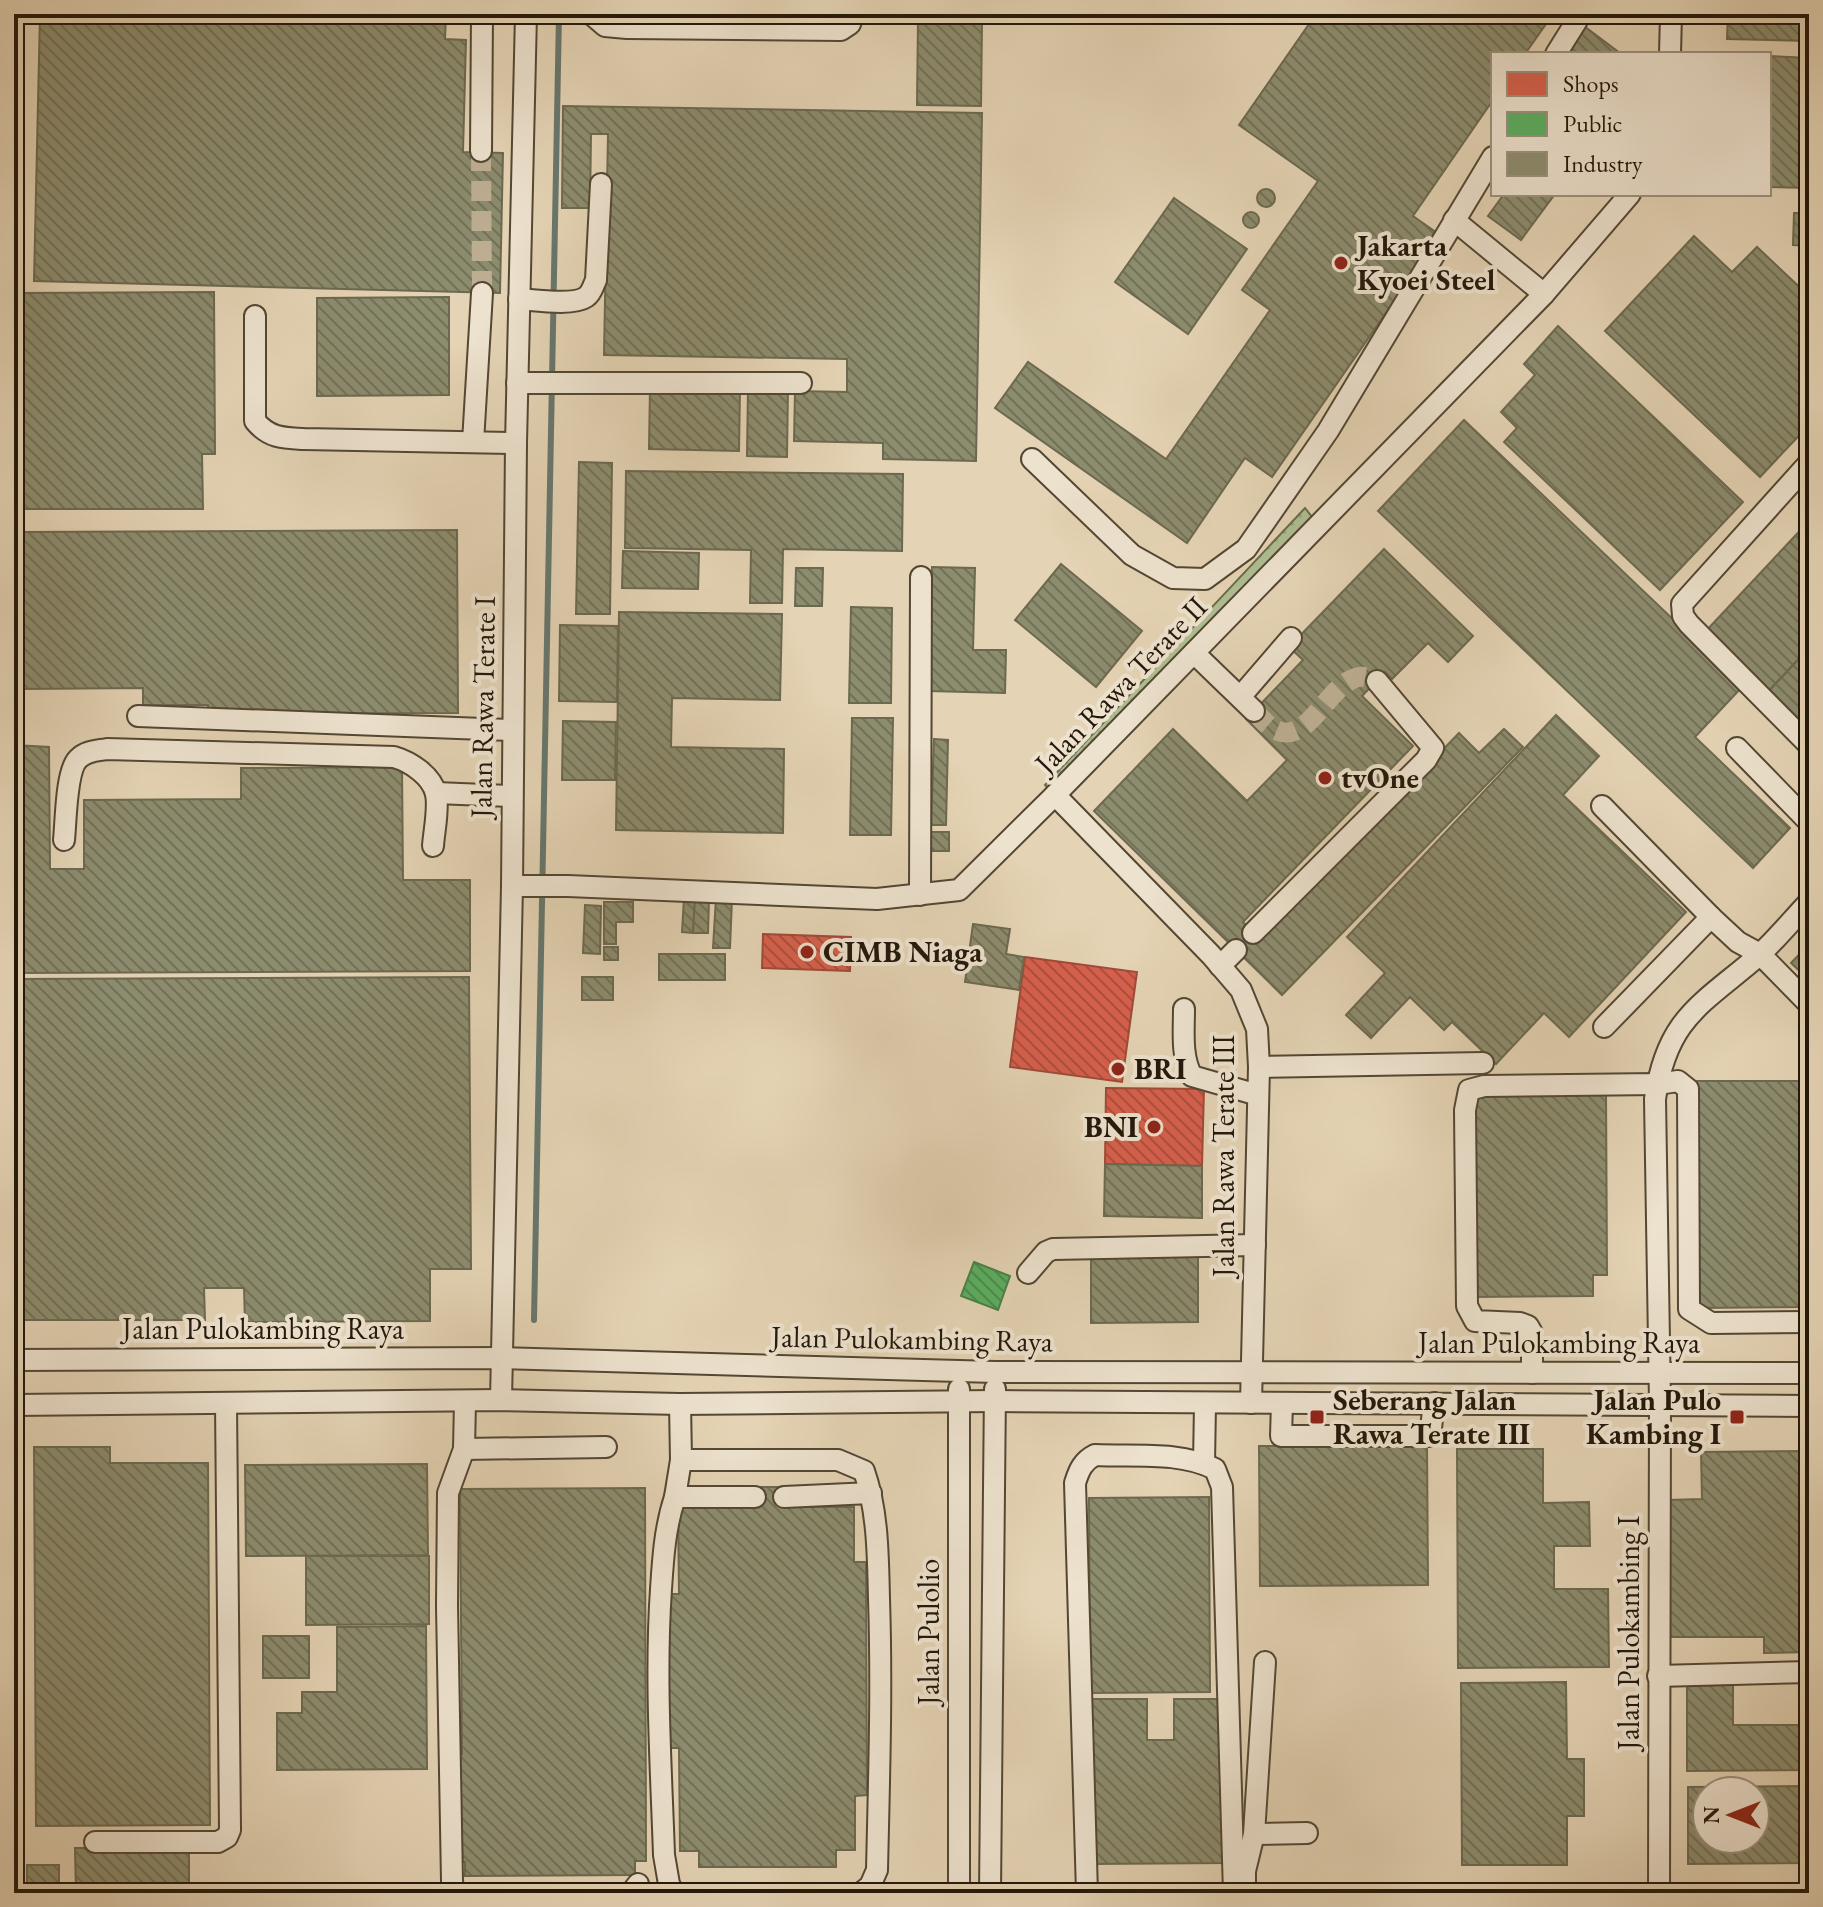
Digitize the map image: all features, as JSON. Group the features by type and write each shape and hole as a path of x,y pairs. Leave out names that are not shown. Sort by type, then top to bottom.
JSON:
{"street":[{"path":"481,151 482,14"},
{"name":"Jalan Rawa Terate I","path":"501,1400 522,886 512,796 512,730 526,14"},
{"path":"591,14 605,26 627,28 825,30 841,30 850,24 853,14"},
{"path":"1557,52 1581,14"},
{"path":"1670,52 1671,14"},
{"path":"1032,459 1132,555 1173,578 1205,579 1246,549 1319,444 1491,160"},
{"path":"519,299 545,302 583,299 590,294 596,280 601,184"},
{"name":"Jalan Rawa Terate II","path":"522,886 877,899 959,890 1544,294 1628,196"},
{"path":"1454,220 1544,294"},
{"path":"473,442 482,293"},
{"path":"255,316 255,421 265,433 281,438 304,439 397,430 473,442 516,443"},
{"path":"517,383 801,383"},
{"path":"1809,463 1682,604 1683,616 1689,624 1809,745"},
{"path":"920,895 921,577"},
{"path":"1194,653 1247,704 1291,638"},
{"path":"1253,933 1426,760 1433,748 1377,681"},
{"path":"138,716 512,730"},
{"path":"1737,748 1809,822"},
{"path":"64,840 70,777 76,761 89,752 107,749 394,757 409,761 436,793 433,846"},
{"path":"436,793 512,796"},
{"name":"Jalan Rawa Terate III","path":"1055,795 1220,966 1241,990 1250,1007 1257,1029 1259,1067 1251,1403"},
{"path":"1602,806 1711,917 1738,942 1760,954 1809,1004"},
{"name":"Jalan Pulokambing I","path":"1659,1893 1660,1373 1655,1099 1671,1040 1696,1006 1760,954 1809,902"},
{"path":"1604,1027 1711,917"},
{"path":"1220,966 1236,950"},
{"path":"1184,1009 1185,1054 1192,1076 1258,1095"},
{"path":"1259,1067 1483,1063"},
{"path":"1532,1373 1532,1333 1528,1326 1475,1321 1467,1306 1465,1110 1469,1090 1484,1086 1658,1084 1678,1081 1688,1089 1689,1309 1711,1323 1809,1322"},
{"path":"1028,1273 1041,1257 1053,1249 1255,1245"},
{"name":"Jalan Pulokambing Raya","path":"14,1360 501,1358 995,1372 1809,1373"},
{"name":"Jalan Pulolio","path":"959,1371 959,1893"},
{"name":"Jalan Pulolio","path":"990,1893 995,1372"},
{"name":"Jalan Pulokambing Raya","path":"14,1405 501,1400 680,1404 995,1401 1809,1406"},
{"path":"454,1893 448,1706 448,1493 464,1449 465,1401"},
{"path":"95,1842 218,1842 227,1837 230,1830 226,1403"},
{"path":"1282,1403 1281,1436 1430,1436 1434,1403"},
{"path":"674,1893 669,1884 664,1855 658,1661 666,1533 681,1460 680,1404"},
{"path":"1204,1464 1205,1404"},
{"path":"464,1449 606,1447"},
{"path":"1087,1893 1075,1483 1080,1468 1095,1455 1182,1459 1204,1464 1215,1469 1222,1487 1234,1893"},
{"path":"681,1460 838,1460 864,1471 871,1493 881,1650 877,1870 870,1886 861,1893"},
{"path":"784,1497 871,1493"},
{"path":"675,1497 755,1497"},
{"path":"1245,1893 1245,1871 1254,1834 1265,1662"},
{"path":"1658,1676 1809,1672"},
{"path":"1254,1834 1307,1833"}],"green space":[{"path":"1305,508 1319,526 1055,795 1045,785"}],"building: Shops":[{"name":"CIMB Niaga","path":"763,934 851,937 850,971 762,968"},
{"path":"1025,957 1137,972 1122,1082 1010,1067"},
{"name":"BNI","path":"1106,1088 1204,1089 1202,1166 1105,1164"}],"building: Public":[{"path":"974,1262 1010,1276 998,1310 961,1296"}],"building: Industry":[{"path":"40,14 446,14 445,39 466,40 463,152 503,153 500,293 34,281"},
{"name":"Jakarta Kyoei Steel","path":"1316,14 1553,14 1526,52 1491,52 1491,103 1413,216 1440,235 1272,477 1245,458 1187,543 995,408 1028,362 1166,459 1270,310 1242,290 1318,181 1239,125"},
{"path":"1728,14 1809,14 1809,41 1727,39"},
{"path":"14,17 23,17 22,48 14,48"},
{"path":"918,19 982,21 981,106 917,105"},
{"path":"1584,26 1619,52 1564,52"},
{"path":"1771,56 1809,58 1809,188 1771,187"},
{"path":"563,106 982,113 976,461 883,459 883,443 794,441 795,391 847,392 847,359 604,355 608,134 591,134 590,208 562,208"},
{"path":"1266,189 1275,198 1266,207 1257,198"},
{"path":"1503,196 1554,196 1521,240 1488,216"},
{"path":"1174,198 1247,249 1188,334 1115,282"},
{"path":"1248,212 1254,212 1259,220 1257,226 1248,228 1243,223 1243,217"},
{"path":"1794,213 1809,213 1809,246 1793,245"},
{"path":"1694,236 1732,272 1757,247 1809,296 1809,425 1760,477 1605,331"},
{"path":"214,292 215,454 202,454 203,509 18,509 17,293"},
{"path":"449,297 449,395 317,396 317,298"},
{"path":"1558,326 1743,502 1660,590 1504,442 1517,428 1501,412 1535,375 1524,364"},
{"path":"650,387 740,388 739,451 649,449"},
{"path":"748,387 788,387 787,457 747,456"},
{"path":"1464,420 1743,686 1695,737 1790,828 1753,868 1378,511"},
{"path":"579,462 612,463 610,614 576,614"},
{"path":"626,471 903,474 902,551 783,549 782,603 750,603 751,550 625,548"},
{"path":"1809,521 1809,648 1767,693 1704,633"},
{"path":"457,530 458,713 208,714 208,705 143,705 143,688 22,689 21,532"},
{"name":"tvOne","path":"1384,549 1473,636 1448,662 1428,643 1392,679 1385,672 1362,696 1413,746 1243,922 1259,939 1459,733 1479,753 1504,729 1523,747 1282,995 1094,811 1173,729 1247,801 1287,760 1246,719 1303,660 1289,647"},
{"path":"623,551 699,553 698,589 622,588"},
{"path":"1061,564 1142,631 1096,687 1015,620"},
{"path":"932,567 975,568 973,650 1006,650 1005,693 929,691"},
{"path":"796,568 823,568 822,606 795,606"},
{"path":"851,607 892,608 891,703 849,703"},
{"path":"619,612 782,614 780,700 672,698 671,747 784,749 783,833 616,830"},
{"path":"560,625 618,626 617,702 559,701"},
{"path":"1809,648 1809,733 1767,693"},
{"path":"1556,715 1599,756 1563,795 1686,912 1569,1037 1544,1013 1496,1064 1452,1022 1444,1030 1410,997 1371,1038 1346,1015 1385,973 1347,937"},
{"path":"852,718 893,718 891,835 850,835"},
{"path":"563,721 616,722 615,780 562,780"},
{"path":"934,739 948,740 946,825 931,825"},
{"path":"14,745 49,747 50,869 84,869 84,800 241,799 241,768 402,767 403,880 470,880 470,971 14,973"},
{"path":"927,832 949,832 949,851 927,851"},
{"path":"684,898 695,898 693,933 682,932"},
{"path":"695,898 709,899 708,933 693,933"},
{"path":"716,898 732,899 730,948 713,948"},
{"path":"604,902 633,902 633,922 616,922 616,944 604,944"},
{"path":"585,905 601,906 600,954 583,953"},
{"path":"973,924 1010,929 1006,954 1024,957 1019,990 965,982"},
{"path":"1809,944 1809,980 1791,963"},
{"path":"604,947 618,947 618,960 604,960"},
{"path":"659,954 725,954 725,980 659,980"},
{"path":"469,977 471,1269 430,1269 430,1321 245,1322 244,1288 204,1288 205,1320 14,1320 14,979"},
{"path":"582,977 613,977 613,1000 582,1000"},
{"path":"1695,1081 1809,1081 1809,1307 1696,1308"},
{"path":"1606,1090 1607,1275 1593,1275 1593,1296 1472,1297 1471,1091"},
{"path":"1105,1164 1202,1166 1202,1218 1104,1216"},
{"path":"1091,1256 1198,1256 1198,1322 1091,1323"},
{"path":"1427,1445 1428,1585 1260,1586 1259,1446"},
{"path":"34,1447 110,1447 110,1463 208,1463 210,1825 36,1826"},
{"path":"1457,1449 1543,1449 1543,1503 1589,1502 1590,1546 1554,1546 1554,1589 1608,1589 1609,1667 1458,1668"},
{"path":"1809,1451 1809,1652 1764,1653 1764,1637 1668,1637 1668,1500 1702,1499 1701,1452"},
{"path":"427,1464 428,1555 246,1556 245,1465"},
{"path":"755,1487 784,1487 784,1507 854,1507 854,1562 866,1562 867,1795 855,1796 855,1850 836,1850 836,1867 699,1867 699,1851 680,1851 679,1748 666,1748 665,1594 679,1594 678,1508 755,1507"},
{"path":"645,1488 646,1861 635,1861 635,1875 465,1876 465,1862 453,1862 452,1755 462,1754 460,1489"},
{"path":"1209,1497 1210,1692 1090,1693 1089,1498"},
{"path":"306,1556 429,1556 429,1624 306,1625"},
{"path":"426,1626 427,1769 277,1770 277,1713 302,1713 302,1692 337,1692 337,1627"},
{"path":"263,1636 309,1636 309,1678 263,1678"},
{"path":"1687,1676 1733,1676 1733,1725 1799,1725 1799,1683 1809,1683 1809,1770 1687,1771"},
{"path":"1566,1682 1567,1759 1584,1759 1584,1816 1567,1816 1567,1865 1462,1865 1461,1683"},
{"path":"1090,1699 1147,1699 1147,1740 1174,1740 1174,1699 1227,1699 1228,1863 1091,1864"},
{"path":"1771,1786 1809,1786 1809,1863 1688,1864 1688,1787 1691,1787 1691,1855 1771,1855"},
{"path":"75,1848 189,1848 189,1893 76,1893"},
{"path":"27,1865 59,1865 59,1893 27,1893"}],"waterway":[{"path":"534,1320 559,14"},
{"path":"14,1576 21,1893"}],"tunnel":[{"path":"481,151 482,293"},
{"path":"1254,711 1275,730 1289,732 1310,721 1348,681 1361,677 1377,681"}],"place":[{"name":"Jakarta Kyoei Steel","path":"1341,263"},
{"name":"tvOne","path":"1325,778"},
{"name":"CIMB Niaga","path":"807,952"},
{"name":"BRI","path":"1118,1069"},
{"name":"BNI","path":"1154,1127"},
{"name":"Seberang Jalan Rawa Terate III","path":"1317,1417"},
{"name":"Jalan Pulo Kambing I","path":"1737,1417"}]}
